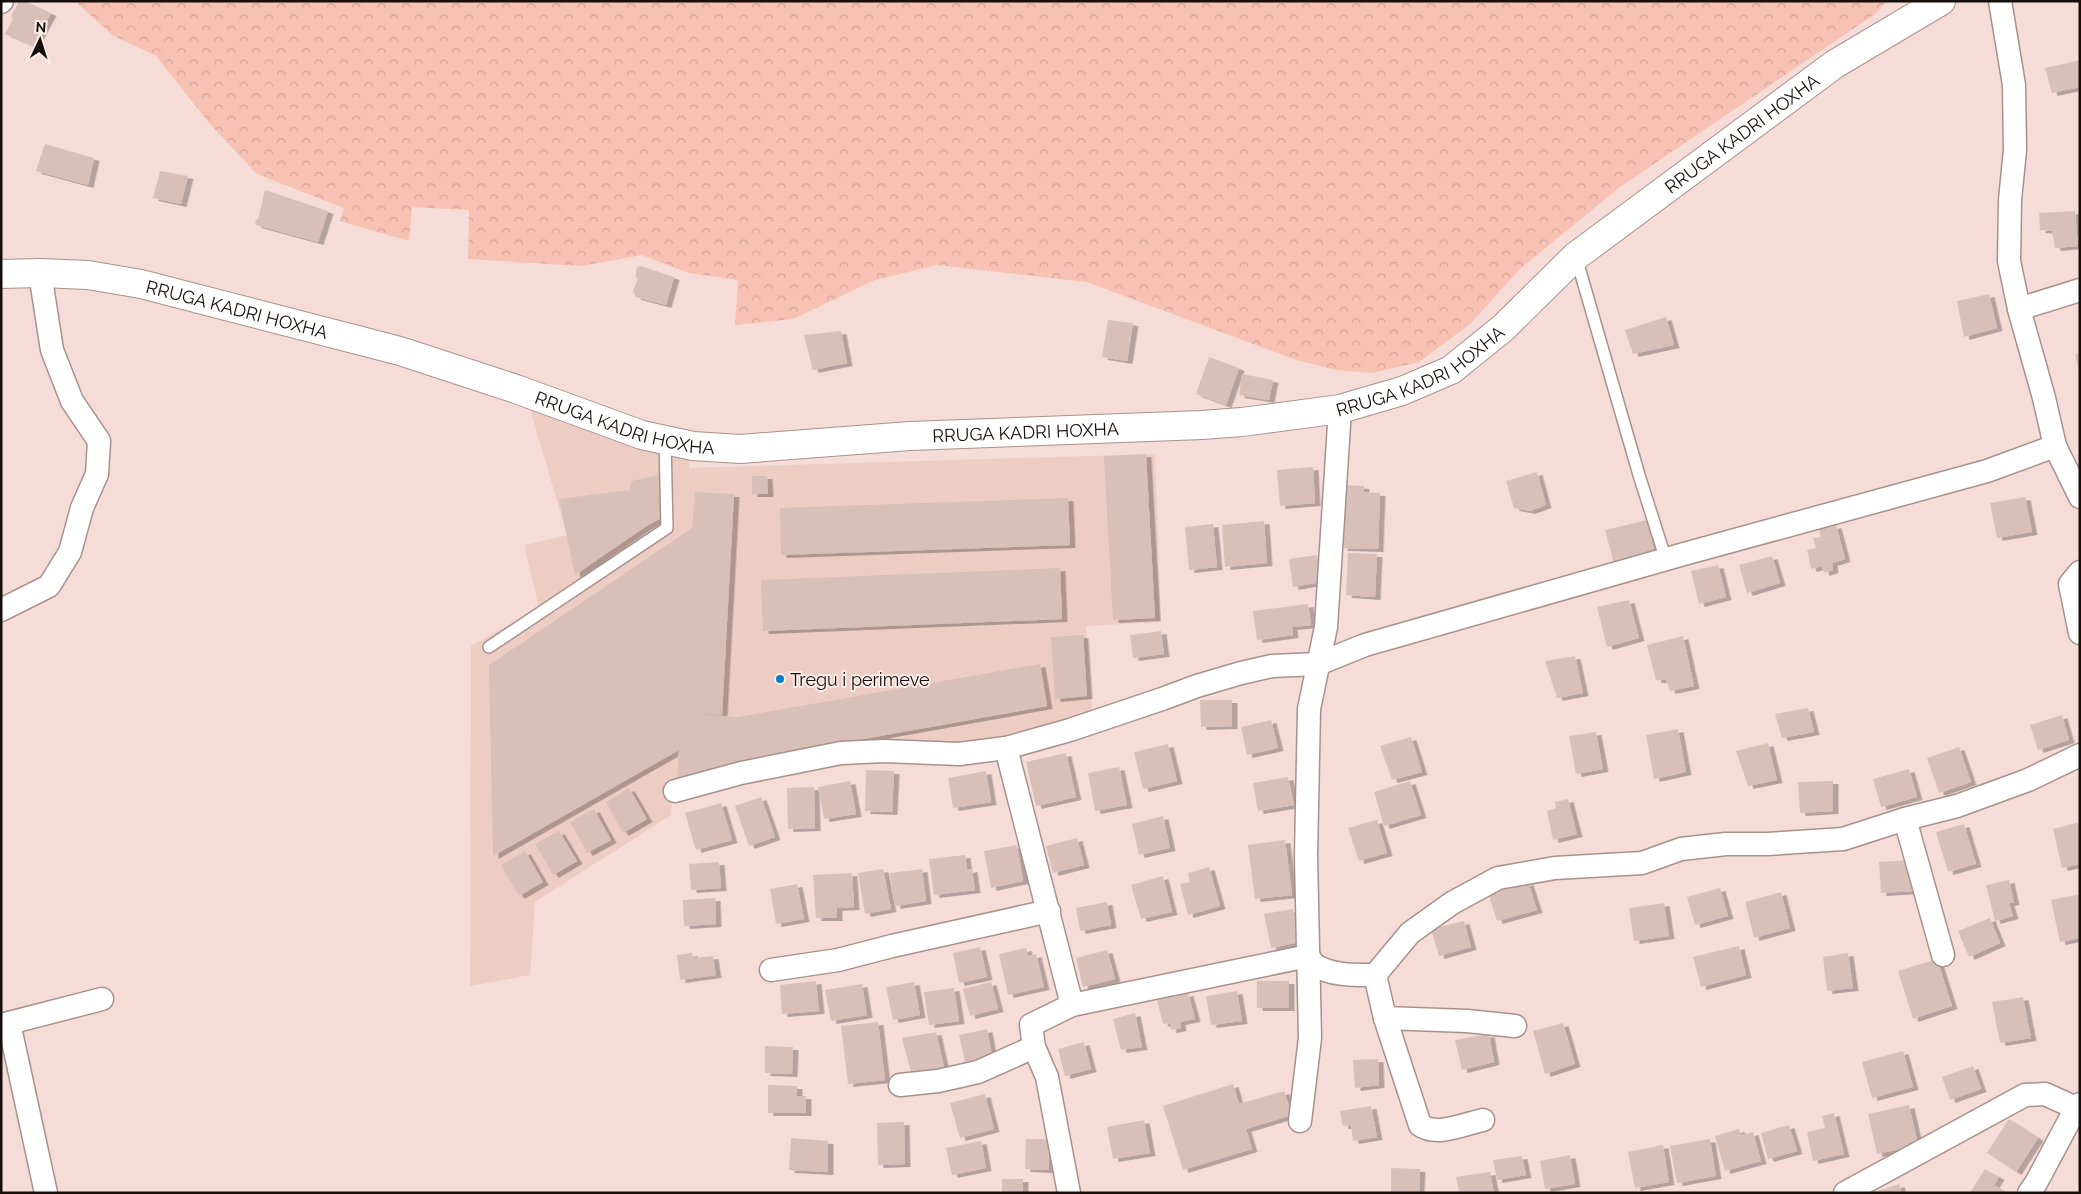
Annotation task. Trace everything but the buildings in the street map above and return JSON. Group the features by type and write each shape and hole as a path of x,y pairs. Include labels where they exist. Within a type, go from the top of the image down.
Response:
{"main road":[{"name":"RRUGA KADRI HOXHA","path":"1,274 40,272 88,275 142,284 400,351 516,389 642,436 693,446 740,448 910,436 1210,424 1242,422 1340,409 1402,391 1451,370 1503,328 1576,256 1835,64 1941,1"}],"street":[{"path":"2000,1 2014,85 2015,150 2010,200 2010,261 2019,309 2044,398 2055,446 2080,498"},
{"path":"1,610 48,586 70,552 82,508 97,474 99,441 72,402 52,350 40,272"},
{"path":"2019,309 2080,290"},
{"path":"1300,1121 1310,1038 1306,856 1309,709 1326,627 1340,409"},
{"path":"674,791 740,773 841,753 884,751 959,754 1006,748 1070,730 1197,686 1241,673 1272,666 1318,664 1365,645 1987,471 2055,446"},
{"path":"2080,572 2070,584 2080,633"},
{"path":"1006,748 1072,1005"},
{"path":"1375,975 1410,933 1452,903 1498,878 1554,868 1642,863 1681,849 1726,844 1768,844 1843,839 1905,819 1956,806 2019,783 2080,755"},
{"path":"1905,819 1944,955"},
{"path":"770,970 838,960 1049,911"},
{"path":"1308,956 1315,965 1331,971 1353,975 1375,975"},
{"path":"1068,1193 1047,1077 1034,1047 1031,1025 1072,1005 1308,956"},
{"path":"1375,975 1385,1018 1420,1125 1428,1130 1439,1130 1482,1120"},
{"path":"46,1193 5,1024 102,999"},
{"path":"1385,1018 1467,1021 1515,1026"},
{"path":"900,1085 938,1081 978,1072 1034,1047"},
{"path":"1845,1193 2025,1095 2045,1094 2078,1106 2029,1193"}],"lane":[{"path":"1576,256 1639,475 1666,560"},
{"path":"489,647 667,528 665,441"}],"shaded area":[{"name":"Tregu i perimeve","path":"528,402 689,459 689,468 1155,454 1161,622 1086,626 1092,712 989,740 964,743 904,745 672,799 671,815 535,902 530,975 470,986 471,646 539,608 524,545 567,535"}],"green space":[{"path":"75,1 1887,1 1875,14 1620,187 1520,269 1470,324 1419,362 1372,373 1336,370 1296,360 1087,282 937,265 875,280 793,319 735,325 738,280 688,273 642,255 581,266 468,259 469,210 412,207 409,241 340,221 344,208 257,174 210,124 156,56 112,35"}],"place":[{"name":"Tregu i perimeve","path":"780,679"}]}
